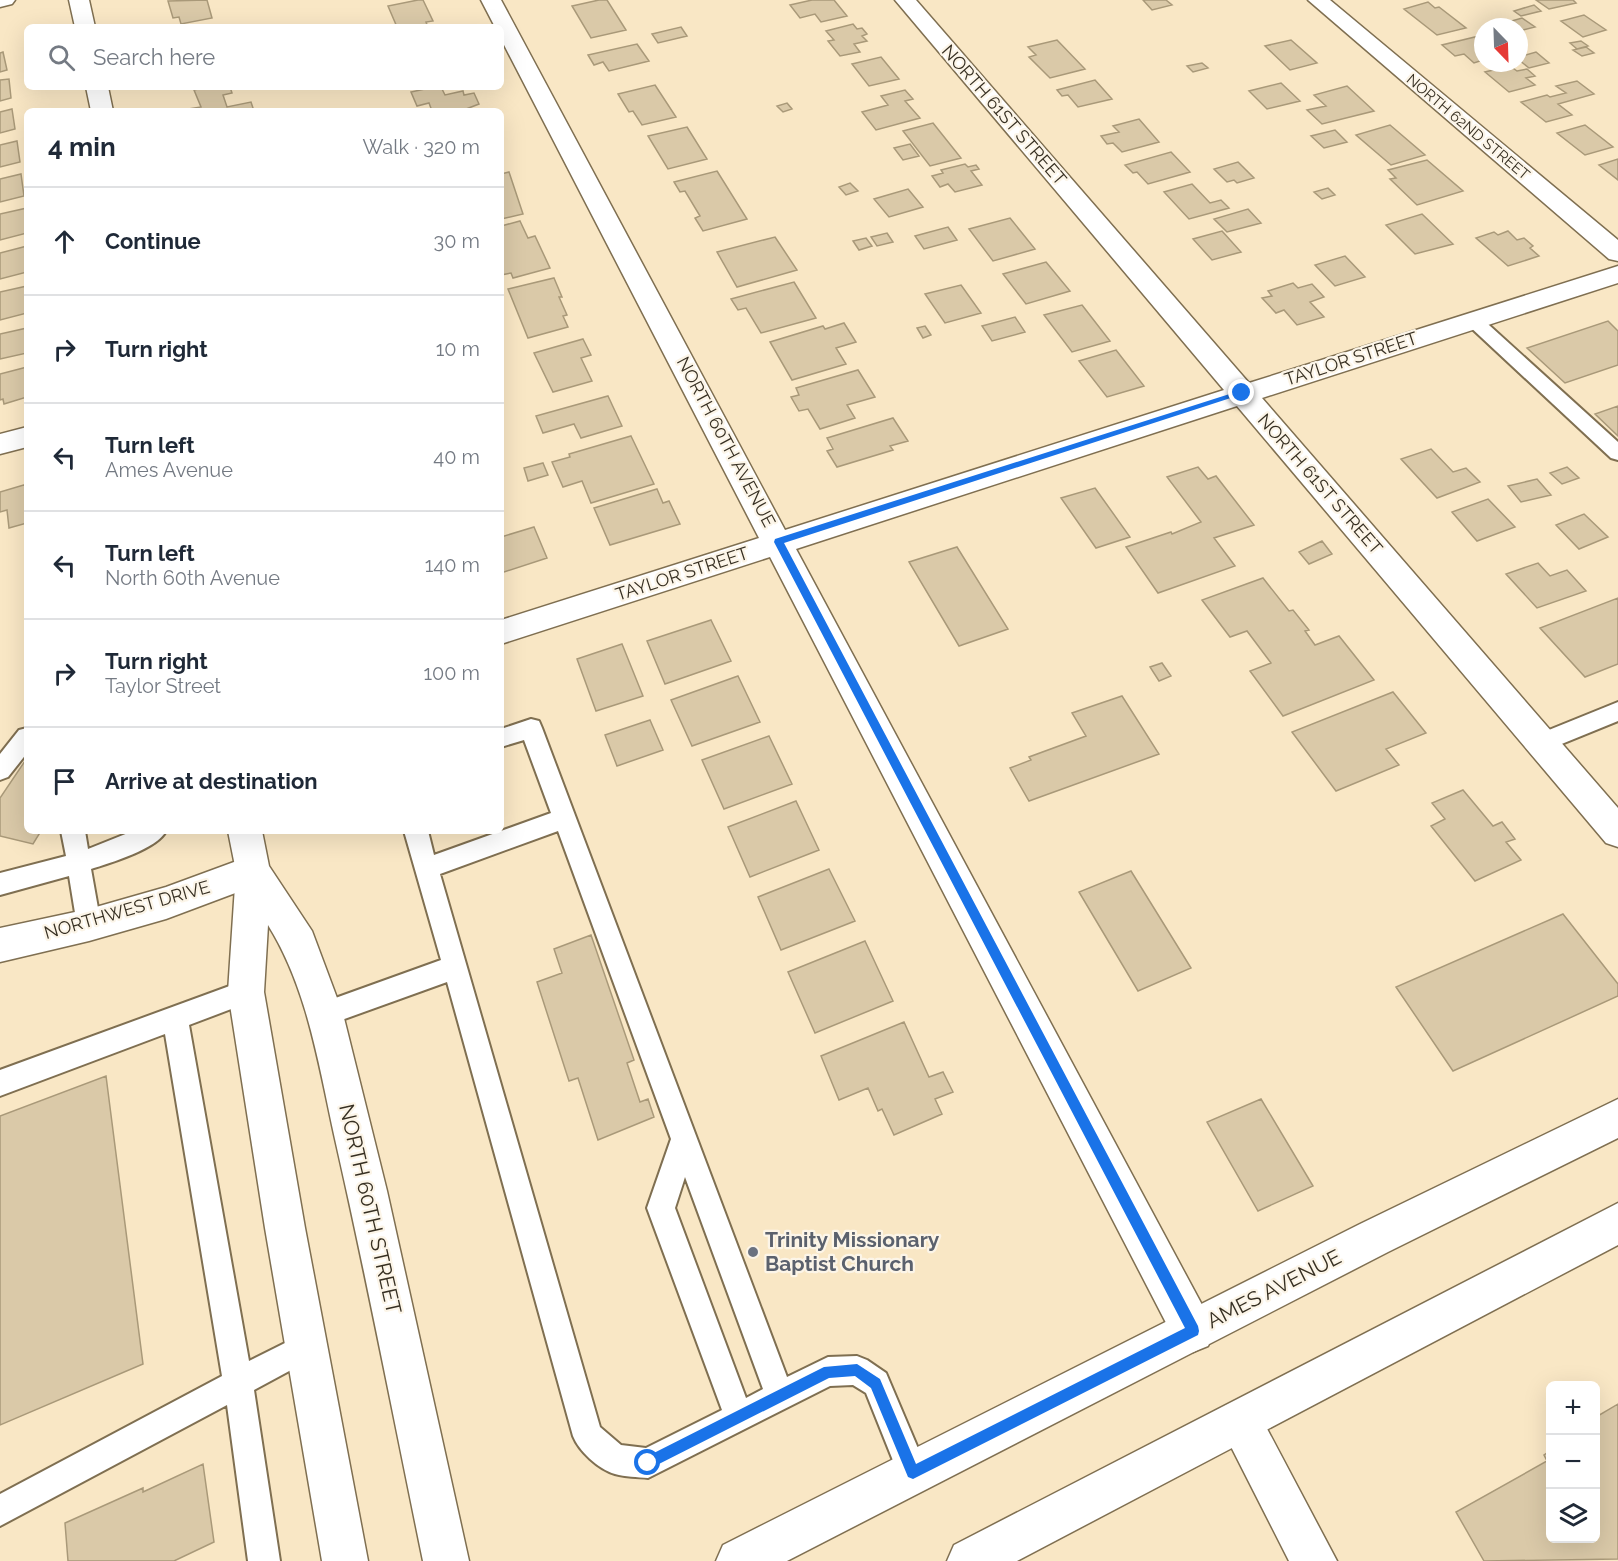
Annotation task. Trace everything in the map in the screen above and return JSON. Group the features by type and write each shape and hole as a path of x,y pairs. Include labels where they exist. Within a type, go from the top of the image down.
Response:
{"street":[{"path":"0,1 4,0"},
{"path":"80,0 84,24"},
{"name":"NORTH 60TH AVENUE","path":"491,0 504,24"},
{"name":"NORTH 61ST STREET","path":"905,0 1618,832"},
{"name":"NORTH 62ND STREET","path":"1318,0 1618,253"},
{"name":"NORTH 60TH AVENUE","path":"504,25 1193,1331"},
{"path":"98,90 101,108"},
{"name":"TAYLOR STREET","path":"504,631 1618,274"},
{"path":"0,444 24,438"},
{"name":"NORTH 60TH STREET","path":"246,834 253,871 246,992 285,1228 345,1561"},
{"name":"NORTH 60TH STREET","path":"253,871 299,943 325,1014 368,1191 446,1561"},
{"name":"NORTHWEST DRIVE","path":"0,945 89,925 166,903 253,871"},
{"name":"AMES AVENUE","path":"738,1561 1374,1238 1618,1118"},
{"path":"970,1561 1618,1223"},
{"path":"1240,1421 1314,1561"}],"lane":[{"path":"1473,320 1618,453"},
{"path":"1542,743 1618,711"},
{"path":"504,737 531,728 780,1397"},
{"path":"0,770 24,741"},
{"path":"427,867 565,818"},
{"path":"73,834 89,925"},
{"path":"0,884 77,863 139,840 149,834"},
{"path":"417,834 588,1436 615,1459 648,1463 828,1372 857,1370 876,1383 913,1472"},
{"path":"325,1014 455,967"},
{"path":"0,1083 246,992"},
{"path":"176,1019 238,1382 264,1561"},
{"path":"684,1139 661,1208 740,1417"},
{"path":"0,1511 307,1346"}],"building":[{"path":"207,0 212,18 181,24 179,17 173,18 168,1"},
{"path":"423,0 433,21 426,22 427,24 396,24 388,6"},
{"path":"607,0 626,30 591,38 572,6"},
{"path":"812,0 834,0 847,16 821,22 815,14 800,18 790,5"},
{"path":"1143,0 1166,0 1172,5 1152,10"},
{"path":"1536,0 1573,0 1576,3 1549,9"},
{"path":"1428,2 1435,8 1439,7 1466,28 1437,35 1404,9"},
{"path":"1534,5 1541,11 1521,16 1514,11"},
{"path":"1584,15 1606,30 1583,37 1561,21"},
{"path":"1528,22 1535,27 1528,29"},
{"path":"853,24 857,29 862,28 867,34 862,36 867,41 854,44 860,52 840,56 828,41 834,40 826,31"},
{"path":"681,27 687,36 658,43 652,34"},
{"path":"1474,37 1474,63 1464,54 1455,56 1442,45"},
{"path":"1057,40 1085,69 1050,78 1029,57 1036,55 1028,47"},
{"path":"1291,40 1317,63 1290,70 1265,46"},
{"path":"1581,41 1588,46 1577,49 1570,43"},
{"path":"637,44 649,61 609,71 603,62 594,65 588,55"},
{"path":"1586,47 1594,53 1582,56 1573,50"},
{"path":"3,52 7,70 0,72 0,53"},
{"path":"1536,52 1549,63 1529,68 1528,54"},
{"path":"881,57 899,79 869,86 852,64"},
{"path":"1202,63 1208,68 1193,72 1187,66"},
{"path":"1528,70 1535,76 1526,78 1535,85 1509,92 1485,72 1528,72"},
{"path":"9,79 11,98 0,101 0,80"},
{"path":"1095,80 1112,99 1078,107 1068,95 1062,96 1057,90"},
{"path":"1577,81 1594,94 1558,104 1572,115 1546,122 1521,102 1566,93 1556,86"},
{"path":"1281,83 1300,101 1267,109 1249,91"},
{"path":"655,85 676,117 642,125 633,111 629,112 618,94"},
{"path":"1347,86 1374,111 1322,124 1307,110 1326,106 1314,95"},
{"path":"194,90 231,90 232,93 223,95 227,107 251,102 253,108 195,108 201,107"},
{"path":"442,90 445,95 463,91 464,95 474,93 479,104 469,108 431,108 429,103 417,106 411,92"},
{"path":"905,90 913,99 905,101 920,118 876,130 862,112 888,105 881,96"},
{"path":"787,103 792,109 783,112 777,106"},
{"path":"12,109 15,129 0,133 0,112"},
{"path":"1139,119 1159,142 1122,152 1113,143 1107,144 1101,136 1119,132 1113,126"},
{"path":"933,123 961,158 930,166 903,131"},
{"path":"1390,125 1425,155 1391,165 1356,135"},
{"path":"1585,125 1613,147 1585,155 1557,133"},
{"path":"687,127 707,159 668,169 648,136"},
{"path":"1335,130 1347,142 1324,148 1311,136"},
{"path":"17,141 20,162 0,167 0,145"},
{"path":"910,144 919,156 903,160 894,148"},
{"path":"1171,152 1190,172 1148,184 1137,172 1133,173 1125,165"},
{"path":"1618,159 1618,180 1599,165"},
{"path":"1427,160 1463,191 1417,205 1390,179 1396,178 1388,170"},
{"path":"1238,162 1254,178 1237,183 1234,180 1227,182 1214,169"},
{"path":"965,164 968,167 976,165 979,169 971,171 982,185 955,192 948,184 940,187 932,176 943,173 941,170"},
{"path":"717,171 747,219 703,231 695,218 700,216 685,191 680,192 674,182"},
{"path":"509,172 523,214 504,218 504,173"},
{"path":"21,174 24,196 0,202 0,179"},
{"path":"850,183 858,191 846,195 839,187"},
{"path":"1192,184 1210,203 1221,200 1229,208 1189,219 1164,192"},
{"path":"1328,188 1335,195 1322,199 1314,192"},
{"path":"908,189 923,207 889,217 874,199"},
{"path":"24,209 24,234 0,240 0,214"},
{"path":"1248,209 1261,223 1227,232 1214,219"},
{"path":"1422,214 1453,244 1415,254 1386,225"},
{"path":"1010,218 1035,249 993,261 969,229"},
{"path":"520,221 528,238 535,236 550,268 513,278 511,273 504,274 504,225"},
{"path":"948,227 957,240 924,249 915,236"},
{"path":"1222,231 1241,252 1212,260 1193,239"},
{"path":"1508,231 1517,240 1524,238 1539,256 1508,266 1476,238 1494,232 1498,235"},
{"path":"887,233 893,242 877,246 871,237"},
{"path":"775,237 797,270 737,287 717,252"},
{"path":"866,238 872,246 859,250 853,241"},
{"path":"24,247 24,273 0,279 0,253"},
{"path":"1345,256 1365,277 1335,286 1315,265"},
{"path":"1046,262 1070,291 1026,304 1003,274"},
{"path":"554,278 562,297 559,297 567,315 563,316 568,327 528,338 508,289"},
{"path":"794,282 816,318 761,333 746,308 738,310 731,299"},
{"path":"1293,283 1298,288 1312,284 1324,297 1310,302 1324,317 1297,325 1284,310 1276,313 1262,298 1272,296 1268,291"},
{"path":"961,285 981,313 945,323 925,294"},
{"path":"24,287 24,314 0,320 0,292"},
{"path":"1082,305 1110,341 1072,352 1044,315"},
{"path":"1015,317 1025,332 992,341 982,326"},
{"path":"1608,321 1618,331 1618,365 1565,383 1527,348"},
{"path":"844,323 856,342 836,348 846,364 792,380 770,342 823,326 825,329"},
{"path":"925,326 931,335 923,338 917,328"},
{"path":"24,329 24,354 0,359 0,334"},
{"path":"583,339 591,355 581,358 592,381 553,392 534,353"},
{"path":"1116,350 1144,386 1107,397 1079,361"},
{"path":"24,368 24,398 4,404 3,399 0,400 0,374"},
{"path":"858,370 875,397 847,405 855,418 820,429 808,409 799,411 791,397 799,395 796,388"},
{"path":"608,396 622,426 581,438 574,424 543,433 536,416"},
{"path":"1618,406 1618,436 1595,414"},
{"path":"893,418 908,441 890,446 893,450 837,467 827,451 833,449 827,438"},
{"path":"631,436 654,484 591,503 582,481 563,487 552,462 570,457 569,454"},
{"path":"1431,449 1453,472 1466,468 1480,482 1437,498 1401,459"},
{"path":"543,463 548,475 528,481 524,468"},
{"path":"1198,467 1208,479 1216,476 1254,525 1214,538 1235,566 1158,593 1126,547 1171,532 1172,534 1201,522 1167,477"},
{"path":"1567,467 1579,478 1562,484 1550,473"},
{"path":"1537,479 1551,495 1521,502 1508,486"},
{"path":"24,485 24,524 9,528 7,510 0,512 0,492"},
{"path":"1095,488 1130,537 1096,548 1061,498"},
{"path":"657,489 663,503 669,501 680,524 610,545 594,508"},
{"path":"1488,499 1515,527 1477,541 1452,512"},
{"path":"1584,514 1608,537 1579,549 1556,525"},
{"path":"534,527 547,558 504,572 504,536"},
{"path":"1322,541 1332,554 1309,564 1299,552"},
{"path":"957,547 1008,629 959,646 909,562"},
{"path":"1538,563 1550,576 1567,570 1586,591 1537,608 1506,574"},
{"path":"1263,578 1289,611 1293,610 1309,630 1305,631 1315,645 1339,636 1374,680 1283,716 1250,671 1271,663 1247,631 1230,637 1202,600"},
{"path":"1618,598 1618,664 1585,677 1540,628"},
{"path":"711,620 731,661 665,684 647,641"},
{"path":"622,644 643,696 596,711 577,659"},
{"path":"1162,663 1171,676 1159,681 1150,667"},
{"path":"738,676 760,722 692,746 671,700"},
{"path":"1393,692 1426,733 1386,749 1399,765 1336,791 1292,732"},
{"path":"1122,696 1159,754 1029,801 1010,768 1031,760 1029,757 1086,736 1072,713"},
{"path":"650,720 663,750 617,766 605,735"},
{"path":"769,736 792,784 724,809 702,760"},
{"path":"24,762 24,834 39,834 33,844 0,836 0,798"},
{"path":"1463,790 1493,826 1502,822 1515,839 1506,842 1521,860 1475,881 1431,826 1445,819 1432,803"},
{"path":"796,801 819,850 750,877 728,827"},
{"path":"829,869 855,921 781,950 758,897"},
{"path":"1131,871 1191,968 1138,991 1079,892"},
{"path":"1563,914 1618,984 1618,996 1453,1071 1396,987"},
{"path":"591,935 634,1060 627,1063 640,1102 648,1099 654,1117 598,1140 578,1078 569,1081 537,982 562,973 554,949"},
{"path":"865,941 893,1001 815,1033 788,972"},
{"path":"904,1022 929,1077 943,1072 953,1092 935,1099 942,1114 894,1135 882,1109 878,1111 868,1088 839,1100 821,1056"},
{"path":"106,1076 143,1364 0,1425 0,1116"},
{"path":"1261,1099 1313,1186 1258,1211 1207,1122"},
{"path":"1618,1404 1618,1559 1484,1561 1456,1512 1546,1462 1546,1543 1600,1543 1600,1415"},
{"path":"203,1464 214,1542 174,1561 68,1561 65,1523 143,1488 143,1492"}],"place":[{"name":"Trinity Missionary Baptist Church","path":"753,1252"}],"route":[{"path":"648,1463 828,1372 857,1370 876,1383 913,1472 1193,1331 778,542 1242,393"}]}
